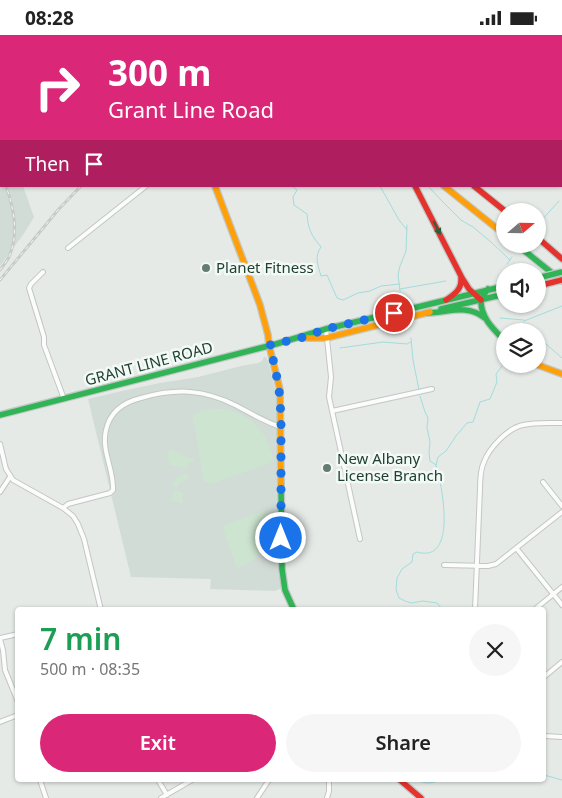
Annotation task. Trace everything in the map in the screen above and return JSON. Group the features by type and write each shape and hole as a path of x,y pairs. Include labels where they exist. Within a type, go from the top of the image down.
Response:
{"main road":[{"path":"215,187 260,305 280,390 282,569 285,590 293,607"},
{"path":"416,187 469,289 480,300 485,318"},
{"path":"445,187 496,228"},
{"path":"475,187 496,204"},
{"path":"546,246 562,259"},
{"path":"528,253 562,280"},
{"path":"446,300 460,289 462,282 459,271"},
{"path":"546,276 562,271"},
{"path":"546,284 562,280"},
{"name":"GRANT LINE ROAD","path":"0,415 304,337 326,329 496,287"},
{"path":"480,300 488,289"},
{"name":"GRANT LINE ROAD","path":"304,337 326,338 496,296"},
{"path":"427,313 469,309 480,313 496,332"},
{"path":"546,368 562,373"},
{"path":"402,782 421,798"}],"street":[{"path":"68,248 145,187"},
{"path":"43,273 29,288 44,337 44,345 64,399"},
{"path":"326,329 331,377 329,397 360,539"},
{"path":"332,411 432,389"},
{"path":"63,508 68,504 110,493 113,490 105,446 106,432 108,423 113,415 128,402 158,393 195,392 225,401 281,427"},
{"path":"475,607 481,471 484,461 490,451 513,429 528,424 562,423"},
{"path":"0,444 6,469 10,477 24,487 63,508 78,524 84,539 100,607"},
{"path":"0,492 10,477"},
{"path":"543,482 562,506"},
{"path":"444,565 488,566 496,564 562,512"},
{"path":"517,549 562,605"},
{"path":"537,607 562,587"},
{"path":"15,635 0,638 5,670 15,695"},
{"path":"546,675 562,662"},
{"path":"0,722 15,716"},
{"path":"546,736 562,737"},
{"path":"41,782 46,798"},
{"path":"159,782 167,795"},
{"path":"162,798 189,782"},
{"path":"257,798 269,782"},
{"path":"327,798 329,782"}],"shaded area":[{"path":"0,187 23,187 34,217 0,266"},
{"path":"264,357 268,361 275,389 278,414 279,562 282,588 275,591 210,589 211,579 131,577 88,399 258,363"}],"green space":[{"path":"214,409 226,409 236,412 254,423 267,441 273,462 210,484 204,481 192,415"},
{"path":"171,449 193,459 193,462 189,461 187,469 170,465 167,453"},
{"path":"183,474 189,475 188,479 179,484 177,488 172,486 177,477"},
{"path":"175,490 183,493 182,503 171,500"},
{"path":"263,511 267,529 264,546 254,559 237,568 223,529 224,525"}],"waterway":[{"path":"293,187 297,190 293,197 294,205 307,214 311,232 321,247 317,258 321,276 327,275 337,298 343,300 381,286 400,284"},
{"path":"381,187 399,220 407,230"},
{"path":"429,187 461,220 473,227 510,260"},
{"path":"546,215 559,201"},
{"path":"400,291 398,275 406,251 407,225"},
{"path":"508,263 512,257"},
{"path":"400,289 446,281"},
{"path":"524,321 562,306"},
{"path":"500,318 524,320"},
{"path":"411,338 419,390"},
{"path":"340,348 383,342 407,344 411,342"},
{"path":"546,344 562,358"},
{"path":"436,465 438,457 446,451 467,423 473,422 480,402 490,399 497,382 497,373"},
{"path":"420,396 428,418 430,461 436,465 441,489 444,521 443,535 438,546 430,553 417,552 413,554 412,562 402,569 397,578 396,590 399,598 405,601 411,603 423,601 437,603 440,607"},
{"path":"546,776 562,780"},
{"path":"423,782 434,782"}],"railway":[{"path":"0,270 9,257 15,230 13,212 6,187"},
{"path":"0,280 58,210 80,187"}],"traffic: fast":[{"path":"527,253 562,281"},
{"path":"546,276 562,272"},
{"path":"0,415 276,344 326,329 496,288"},
{"path":"488,289 481,299 481,305 485,317 496,332"},
{"path":"441,309 496,296"},
{"path":"427,313 464,310 478,313 485,318"},
{"path":"281,485 282,569 285,590 293,607"}],"traffic: slow":[{"path":"215,187 260,305 268,335 280,390 281,485"},
{"path":"445,187 496,228"},
{"path":"307,338 326,338 430,312"},
{"path":"546,368 562,374"}],"traffic: jam":[{"path":"416,187 462,278 469,289 481,300"},
{"path":"475,187 496,204"},
{"path":"546,245 562,259"},
{"path":"446,300 459,288 461,278"},
{"path":"546,284 562,280"},
{"path":"402,782 421,798"}],"place":[{"name":"Planet Fitness","path":"206,268"},
{"name":"New Albany License Branch","path":"327,468"}],"route":[{"path":"281,538 280,390 270,345 394,313"}]}
